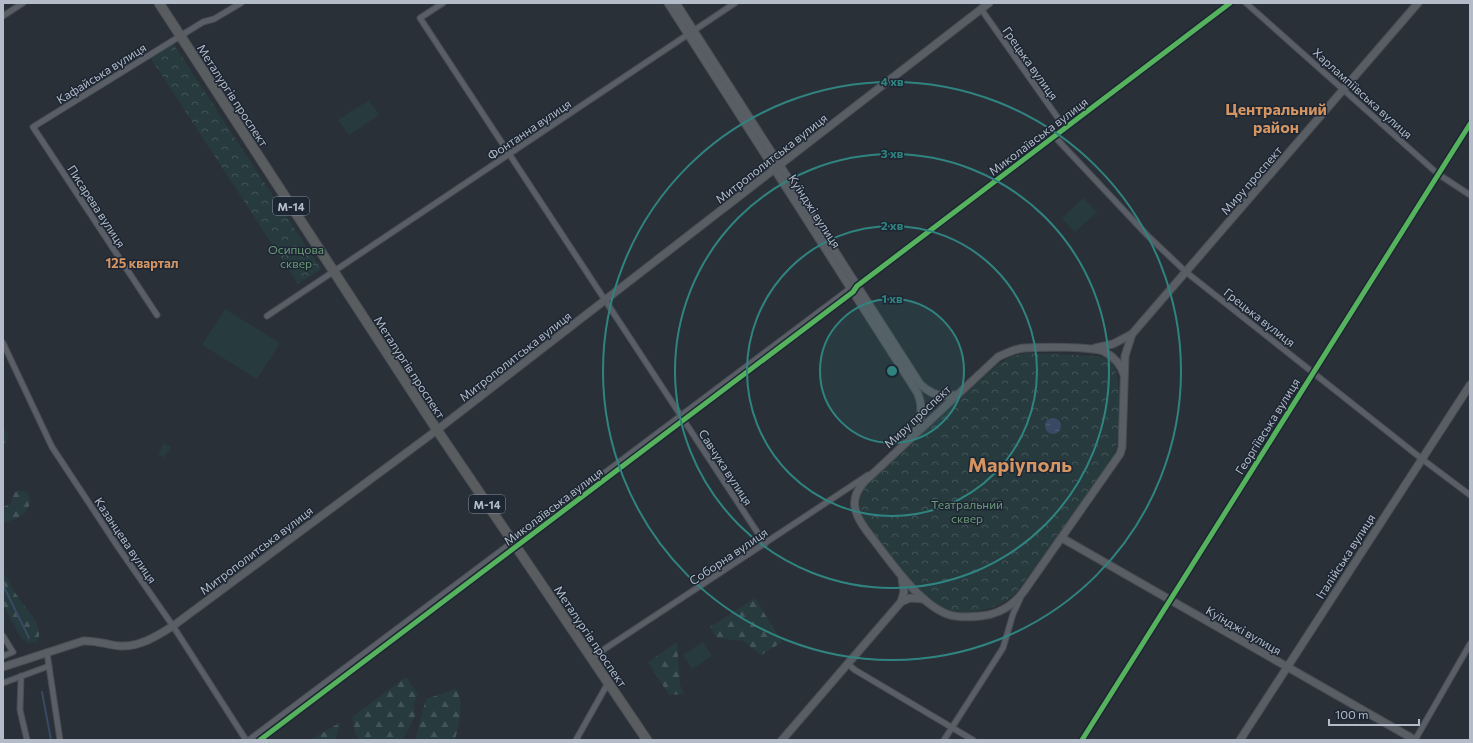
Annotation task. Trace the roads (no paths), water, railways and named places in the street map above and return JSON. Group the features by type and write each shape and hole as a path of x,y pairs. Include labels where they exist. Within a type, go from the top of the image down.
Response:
{"highway":[{"name":"Металургів проспект","path":"159,3 437,430 647,740"}],"main road":[{"name":"Куїнджі вулиця","path":"668,3 692,34 777,167 854,288 919,396 921,415 918,426 912,436"},
{"name":"Куїнджі вулиця","path":"676,3 692,34"},
{"name":"Миру проспект","path":"1124,375 1120,364 1113,357 1105,352 1093,349 1024,348 1006,353 990,362 875,470 856,493 855,508 866,528 901,576 927,600 949,615 977,616 992,614 1006,608 1024,591 1120,454 1122,447 1126,350 1132,334 1418,3"},
{"name":"Митрополитська вулиця","path":"3,668 88,641 120,646 131,645 150,639 172,626 437,430 986,5"},
{"name":"Куїнджі вулиця","path":"854,288 920,384 935,395 955,395"},
{"name":"Миру проспект","path":"1093,349 1113,344 1132,334"},
{"name":"Італійська вулиця","path":"1240,740 1470,385"},
{"name":"Куїнджі вулиця","path":"1062,538 1415,740"},
{"path":"782,740 901,602 904,587 901,576"},
{"path":"901,602 916,598 927,600"}],"street":[{"path":"3,16 23,3"},
{"name":"Кафайська вулиця","path":"33,127 203,22 214,19 241,3"},
{"name":"Савчука вулиця","path":"444,3 420,18 764,544"},
{"name":"Фонтанна вулиця","path":"266,316 692,34 735,3"},
{"name":"Миколаївська вулиця","path":"249,740 445,596 682,418 1230,3"},
{"name":"Харлампіївська вулиця","path":"1246,3 1438,174 1470,195"},
{"name":"Грецька вулиця","path":"986,5 1065,128"},
{"name":"Георгіївська вулиця","path":"1082,740 1470,124"},
{"name":"Писарева вулиця","path":"33,127 157,315"},
{"name":"Грецька вулиця","path":"1054,136 1147,235 1186,272 1422,459 1470,495"},
{"name":"Казанцева вулиця","path":"3,343 52,447 172,626 246,740"},
{"name":"Соборна вулиця","path":"591,658 875,470"},
{"path":"944,740 1005,646 1013,614 1024,591"},
{"name":"Миколаївська вулиця","path":"260,740 445,596"},
{"path":"3,636 13,652 3,656"},
{"path":"1415,740 1470,644"},
{"path":"47,653 60,740"},
{"path":"848,664 973,740"},
{"path":"3,683 49,666"},
{"path":"21,676 20,710 27,740"},
{"path":"576,740 608,683"}],"water":[{"path":"1053,418 1059,420 1061,426 1059,432 1053,434 1047,432 1045,426 1047,420"}],"waterway":[{"path":"3,585 29,638"},
{"path":"42,692 51,740"}],"tram line":[{"path":"268,733 279,720 843,294 846,288 844,273 671,3"}],"district":[{"name":"Центральний район","path":"1276,117"},
{"name":"125 квартал","path":"142,263"},
{"name":"Маріуполь","path":"1020,464"}],"park label":[{"name":"Осипцова сквер","path":"296,256"},
{"name":"Театральний сквер","path":"967,511"}]}
